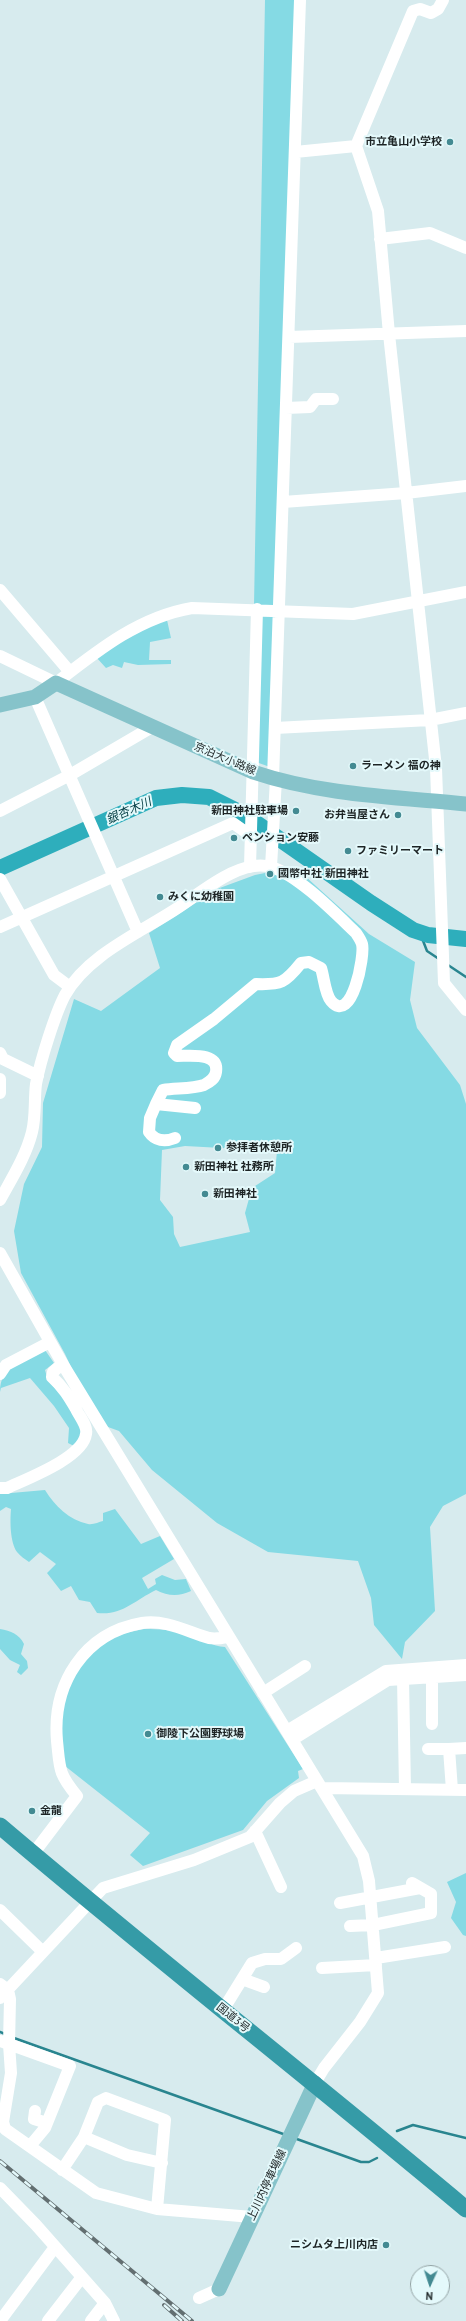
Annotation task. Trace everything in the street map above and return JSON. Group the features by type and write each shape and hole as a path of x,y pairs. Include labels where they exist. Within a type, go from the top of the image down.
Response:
{"highway":[{"name":"国道3号","path":"0,1826 223,2010 315,2083 465,2208"}],"main road":[{"name":"京泊大小路線","path":"56,683 254,772 274,779 313,788 466,804"},
{"path":"0,705 35,697 56,683"},
{"name":"上川内停車場線","path":"219,2289 315,2083"}],"street":[{"path":"271,867 300,0"},
{"path":"443,0 438,9 431,13 420,9 413,11 356,146 378,211 389,334 438,801 444,983 466,1010"},
{"path":"295,152 356,146"},
{"path":"380,239 430,233 466,248"},
{"path":"289,337 466,331"},
{"path":"286,408 310,407 316,399 333,398"},
{"path":"283,502 406,493 466,486"},
{"path":"0,590 70,672"},
{"path":"0,656 56,683 127,631 172,611 192,608 257,609 353,614 418,600 466,592"},
{"path":"250,867 254,772 257,609"},
{"path":"35,697 93,826 138,932"},
{"path":"275,728 430,720 466,713"},
{"path":"0,811 70,774 152,727"},
{"path":"0,927 21,919 233,823 251,835"},
{"path":"0,1200 3,1186 23,1158 33,1131 38,1076 58,1012 70,987 91,964 138,932 179,908 212,884 250,867 271,867 292,878 356,933 362,945 362,955 350,1000 340,1006 331,1001 321,968 309,962 301,963 286,981 274,985 256,984 214,1019 177,1045 174,1049 174,1053 177,1056 208,1057 214,1060 217,1066 216,1075 212,1081 202,1085 163,1090 150,1118 149,1132 153,1138 163,1140 175,1138"},
{"path":"0,879 21,919 54,975 70,987"},
{"path":"1,1059 38,1076"},
{"path":"0,1079 0,1093"},
{"path":"156,1104 195,1108"},
{"path":"0,1253 62,1364 363,1856 369,1881 378,1993 360,2022 324,2068 315,2083"},
{"path":"0,1374 6,1365 50,1342"},
{"path":"0,1488 7,1488 55,1467 84,1440 87,1433 84,1425 63,1387 52,1377 53,1372 62,1364"},
{"path":"33,1854 77,1796 62,1778 56,1729 59,1700 64,1684 71,1669 85,1651 102,1639 122,1628 143,1623 163,1624 211,1638 228,1637"},
{"path":"290,1736 386,1671 466,1665"},
{"path":"263,1693 305,1666"},
{"path":"290,1736 388,1680 466,1675"},
{"path":"432,1676 432,1724"},
{"path":"403,1678 405,1789"},
{"path":"428,1749 466,1748"},
{"path":"449,1749 452,1790"},
{"path":"252,2218 157,2209 96,2193 5,2129 3,2122 11,2073 7,2039 10,1999 3,1991 43,1952 103,1888 194,1860 250,1836 280,1803 294,1791 320,1784 405,1789 466,1790"},
{"path":"255,1831 281,1887"},
{"path":"340,1903 416,1885 431,1894 431,1913 373,1925 350,1926"},
{"path":"0,1910 43,1952"},
{"path":"322,1968 376,1961 445,1947"},
{"path":"223,2010 252,1963 265,1959 281,1959 296,1948"},
{"path":"242,1979 264,1987"},
{"path":"7,2039 70,2066 47,2123 30,2146"},
{"path":"62,2170 84,2137 98,2102 106,2098 165,2120 157,2209"},
{"path":"35,2111 34,2119 47,2123"},
{"path":"84,2137 127,2155 162,2163"},
{"path":"0,2188 56,2247 105,2303 114,2321"},
{"path":"0,2321 56,2247"},
{"path":"48,2321 82,2277"},
{"path":"199,2298 219,2289"},
{"path":"91,2321 105,2303"}],"shaded area":[{"path":"265,0 298,0 276,605 254,605"},
{"path":"260,616 275,617 270,767 256,762"},
{"path":"167,620 171,638 150,642 149,660 171,660 171,664 138,665 124,662 122,668 113,665 106,668 96,657 145,627"},
{"path":"295,867 369,934 415,962 410,1000 417,1028 460,1085 466,1104 466,1494 443,1506 430,1527 435,1611 405,1642 402,1659 374,1625 371,1598 358,1561 268,1552 217,1523 152,1470 119,1431 97,1423 65,1354 21,1273 14,1231 24,1184 42,1147 43,1103 74,999 101,1011 160,968 149,933 217,889 255,875","holes":["185,1146 277,1151 275,1173 252,1188 245,1213 250,1232 180,1247 174,1234 173,1217 160,1200 162,1150"]},
{"path":"45,1350 54,1363 45,1370 46,1375 73,1411 82,1429 80,1438 74,1446 68,1443 69,1428 54,1406 30,1378 1,1388 0,1392 1,1383 8,1369"},
{"path":"45,1490 53,1502 63,1512 81,1522 94,1524 103,1521 103,1513 115,1509 141,1544 160,1536 174,1559 142,1578 148,1589 156,1584 155,1579 162,1575 175,1580 186,1579 191,1591 173,1595 165,1594 156,1590 121,1610 97,1613 90,1602 79,1600 71,1586 61,1591 47,1573 56,1564 40,1552 29,1562 20,1555 13,1543 11,1509 6,1507 0,1511 0,1494"},
{"path":"0,1629 14,1634 20,1638 24,1644 21,1654 27,1661 28,1668 21,1675 17,1672 20,1665 10,1660 0,1649"},
{"path":"144,1629 179,1632 225,1647 303,1769 298,1771 299,1778 267,1801 243,1830 143,1866 130,1855 150,1833 65,1766 62,1742 62,1710 65,1694 73,1677 84,1661 97,1647 113,1637"},
{"path":"466,1873 466,1936 463,1935 451,1918 456,1902 447,1882"}],"waterway":[{"name":"銀杏木川","path":"0,868 156,798 182,795 209,797 245,815 371,903 413,930 428,935 466,939"},
{"path":"413,930 420,933 427,951 439,959"},
{"path":"448,965 466,977"},
{"path":"0,2032 5,2034"},
{"path":"14,2038 286,2135"},
{"path":"397,2131 413,2125 466,2138"},
{"path":"294,2138 361,2162 369,2162 377,2158"}],"railway":[{"path":"0,2161 192,2321"},
{"path":"164,2305 182,2321"}],"place":[{"name":"市立亀山小学校","path":"450,142"},
{"name":"ラーメン 福の神","path":"353,766"},
{"name":"新田神社駐車場","path":"296,811"},
{"name":"お弁当屋さん","path":"398,815"},
{"name":"ペンション安藤","path":"234,838"},
{"name":"ファミリーマート","path":"348,851"},
{"name":"國幣中社 新田神社","path":"270,874"},
{"name":"みくに幼稚園","path":"160,897"},
{"name":"参拝者休憩所","path":"218,1148"},
{"name":"新田神社 社務所","path":"186,1167"},
{"name":"新田神社","path":"205,1194"},
{"name":"御陵下公園野球場","path":"148,1734"},
{"name":"金龍","path":"32,1811"},
{"name":"ニシムタ上川内店","path":"386,2245"}]}
